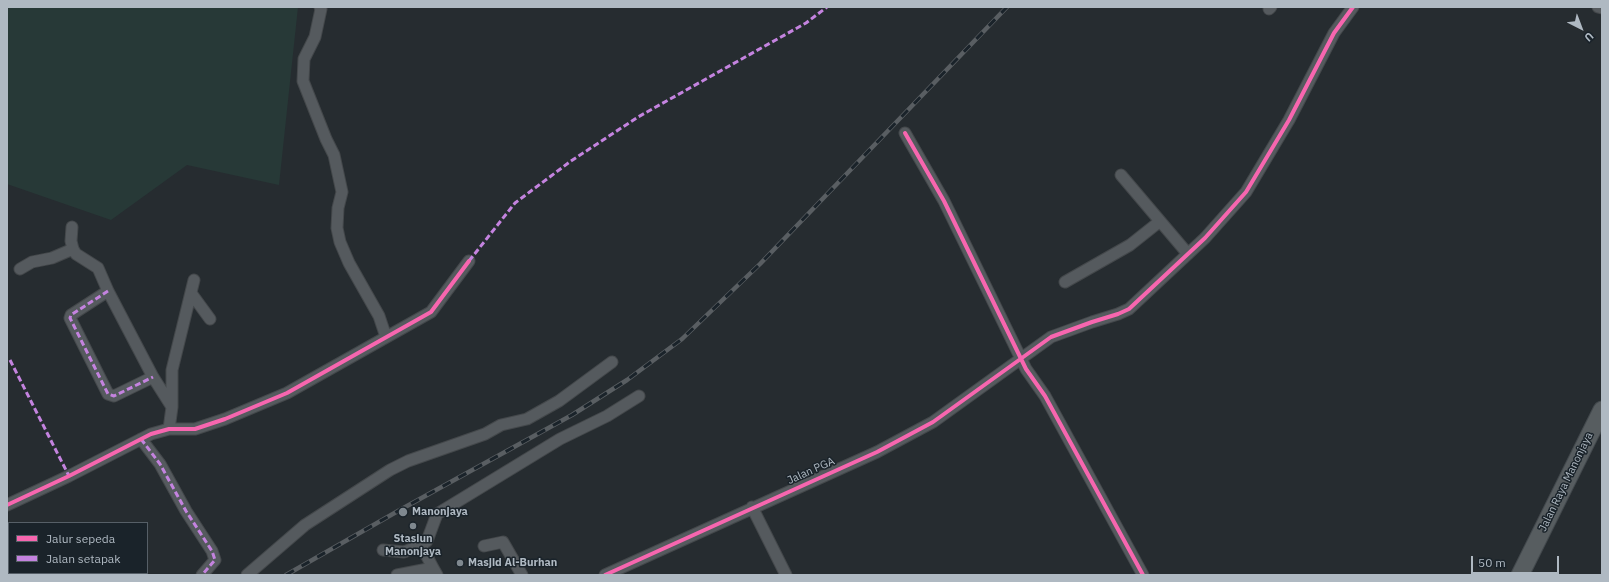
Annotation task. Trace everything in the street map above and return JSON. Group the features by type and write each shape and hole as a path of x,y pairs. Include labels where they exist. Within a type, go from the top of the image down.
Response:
{"main road":[{"name":"Jalan Raya Manonjaya","path":"1520,575 1602,410"}],"street":[{"path":"320,7 321,9 315,37 304,59 303,81 334,155 342,192 338,208 337,221 340,242 349,263 379,316 386,337"},
{"name":"Jalan PGA","path":"605,575 752,507 877,452 926,425 1051,337 1129,309 1188,254 1246,192 1289,120 1334,32 1353,7"},
{"path":"1598,7 1602,8"},
{"path":"905,133 944,201 1017,361 1052,409 1143,575"},
{"path":"1121,175 1159,222 1188,254"},
{"path":"1065,282 1130,245 1159,222"},
{"path":"72,227 71,241 73,249 80,256 98,268 108,291 153,377 172,407"},
{"path":"20,269 32,262 52,258 73,249"},
{"path":"7,505 69,476 141,439 169,428 195,429 256,407 287,393 435,308 469,261"},
{"path":"169,428 172,407 172,370 194,280"},
{"path":"108,291 71,315 70,318 108,394 114,396 153,377"},
{"path":"191,293 210,319"},
{"path":"247,575 305,526 390,470 408,461 485,434 501,425 527,419 558,400 612,362"},
{"path":"383,550 404,552 421,545 427,541 437,514 441,511 560,439 607,416 639,396"},
{"path":"141,439 160,464 186,511 212,552 215,560 202,575"},
{"path":"752,507 786,575"},
{"path":"484,546 499,541 503,542 522,575"},
{"path":"397,575 435,571 421,545"}],"shaded area":[{"path":"7,7 298,7 279,185 187,165 111,220 7,184"}],"railway":[{"path":"286,575 572,415 627,380 682,339 760,264 1007,7"}],"marked path":[{"path":"469,261 515,203 571,161 638,117 806,23 827,7"},
{"path":"108,291 71,315 70,318 108,394 114,396 153,377"},
{"path":"10,360 69,476"},
{"path":"141,439 160,464 186,511 212,551 215,560 202,575"}],"cycle path":[{"path":"605,575 877,452 933,422 1051,337 1129,309 1205,238 1246,192 1289,120 1334,33 1353,7"},
{"path":"905,133 944,201 1026,369 1045,396 1143,575"},
{"path":"7,505 69,476 151,434 169,429 195,429 225,419 287,393 431,312 469,261"}],"place":[{"name":"Manonjaya","path":"403,512"},
{"name":"Stasiun Manonjaya","path":"413,526"},
{"name":"Masjid Al-Burhan","path":"460,563"}]}
